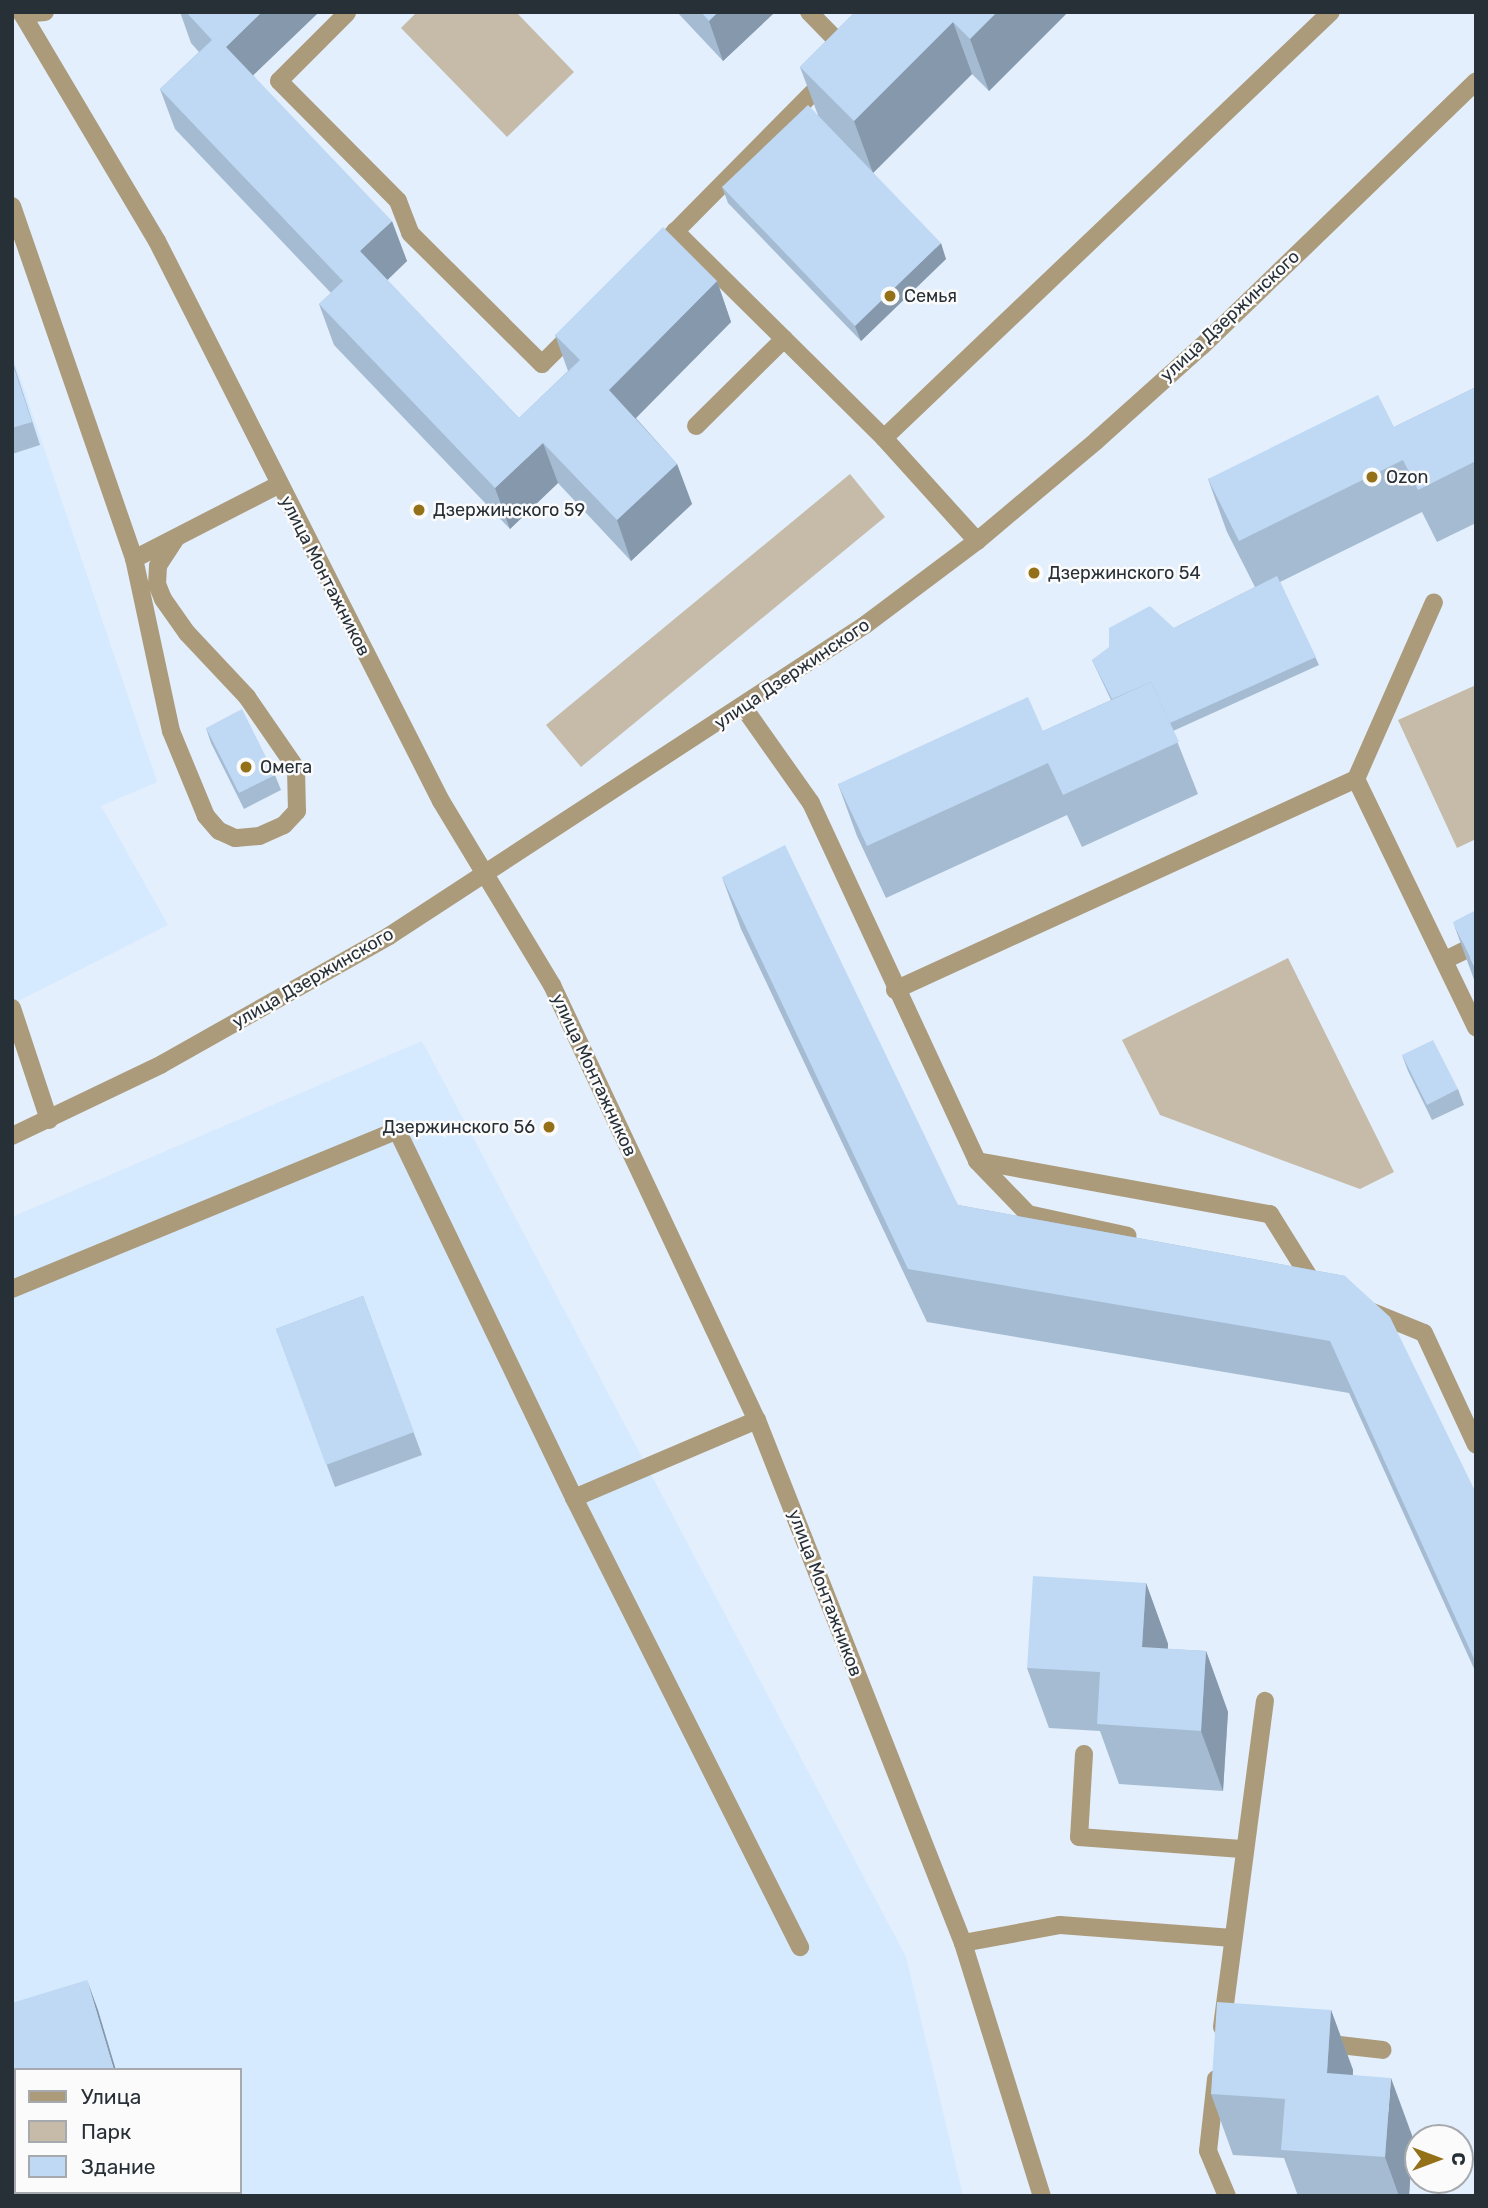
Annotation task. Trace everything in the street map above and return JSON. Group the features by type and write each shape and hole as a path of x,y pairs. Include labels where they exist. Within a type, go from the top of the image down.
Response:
{"street":[{"path":"22,13 45,12"},
{"path":"809,12 850,55"},
{"path":"884,438 1331,12"},
{"name":"улица Монтажников","path":"22,13 157,241 278,485 441,801 552,985 757,1420 963,1943 1042,2196"},
{"path":"347,13 279,81 398,201 410,233 542,364 590,317"},
{"path":"637,269 868,38"},
{"name":"улица Дзержинского","path":"12,1136 49,1121 274,1001 485,876 744,708 977,541 1202,346 1476,81"},
{"path":"12,206 134,559 171,731 206,816 219,831 235,838 259,836 284,825 297,811 296,768 247,697 187,633 157,584 158,566 176,538"},
{"path":"675,231 884,438 977,541"},
{"path":"696,426 784,339"},
{"path":"134,559 278,485"},
{"path":"895,989 1356,779 1434,601"},
{"path":"744,708 811,803 977,1161 1028,1214 1128,1236"},
{"path":"1356,779 1476,1027"},
{"path":"1445,960 1476,945"},
{"path":"12,1008 49,1121"},
{"path":"12,1289 397,1130 574,1498 800,1947"},
{"path":"977,1161 1270,1214 1323,1292 1291,1283"},
{"path":"1352,1304 1424,1334 1476,1445"},
{"path":"574,1498 757,1420"},
{"path":"1227,2196 1208,2151 1223,2042 1242,1849 1265,1701"},
{"path":"1084,1754 1079,1838 1242,1849"},
{"path":"963,1943 1060,1925 1233,1938"},
{"path":"1302,2041 1383,2050"}],"shaded area":[{"path":"12,354 157,782 101,806 168,925 12,1004"},
{"path":"422,1041 906,1957 963,2196 12,2196 12,1217"}],"green space":[{"path":"417,12 516,12 574,72 507,137 401,28"},
{"path":"850,474 885,517 581,767 546,725"},
{"path":"1476,685 1476,839 1457,848 1398,720"},
{"path":"1288,958 1394,1172 1360,1189 1160,1115 1122,1040"}],"building":[{"path":"186,12 262,12 226,47 392,221 360,251 519,418 580,360 555,335 663,227 717,281 609,390 677,464 617,520 543,443 495,488 319,304 343,281 160,89 212,40"},
{"path":"701,12 718,12 709,21"},
{"path":"855,12 997,12 970,39 953,22 854,121 800,67"},
{"path":"808,105 941,243 855,326 722,187"},
{"path":"12,362 32,422 12,428"},
{"path":"1476,387 1476,461 1418,490 1403,460 1239,541 1208,479 1378,395 1394,427"},
{"path":"1277,576 1316,657 1170,723 1151,682 1112,699 1092,660 1109,647 1109,628 1150,606 1174,628"},
{"path":"1151,682 1179,742 1063,795 1048,763 867,846 838,784 1028,697 1043,731"},
{"name":"Омега","path":"242,709 275,775 239,793 206,728"},
{"path":"785,845 958,1205 1345,1276 1390,1317 1476,1493 1476,1663 1330,1341 908,1269 722,877"},
{"path":"1476,910 1476,970 1453,922"},
{"path":"1433,1040 1458,1089 1427,1105 1402,1055"},
{"path":"363,1296 414,1432 326,1465 276,1329"},
{"path":"1033,1576 1146,1583 1142,1647 1206,1651 1201,1731 1097,1724 1100,1672 1027,1668"},
{"path":"87,1980 113,2068 14,2068 14,2194 152,2196 12,2196 12,2003"},
{"path":"1217,2002 1331,2010 1327,2073 1391,2078 1385,2157 1281,2150 1285,2099 1211,2094"}],"place":[{"name":"Семья","path":"890,296"},
{"name":"Ozon","path":"1372,477"},
{"name":"Дзержинского 59","path":"419,510"},
{"name":"Дзержинского 54","path":"1034,573"},
{"name":"Омега","path":"246,767"},
{"name":"Дзержинского 56","path":"549,1127"}]}
